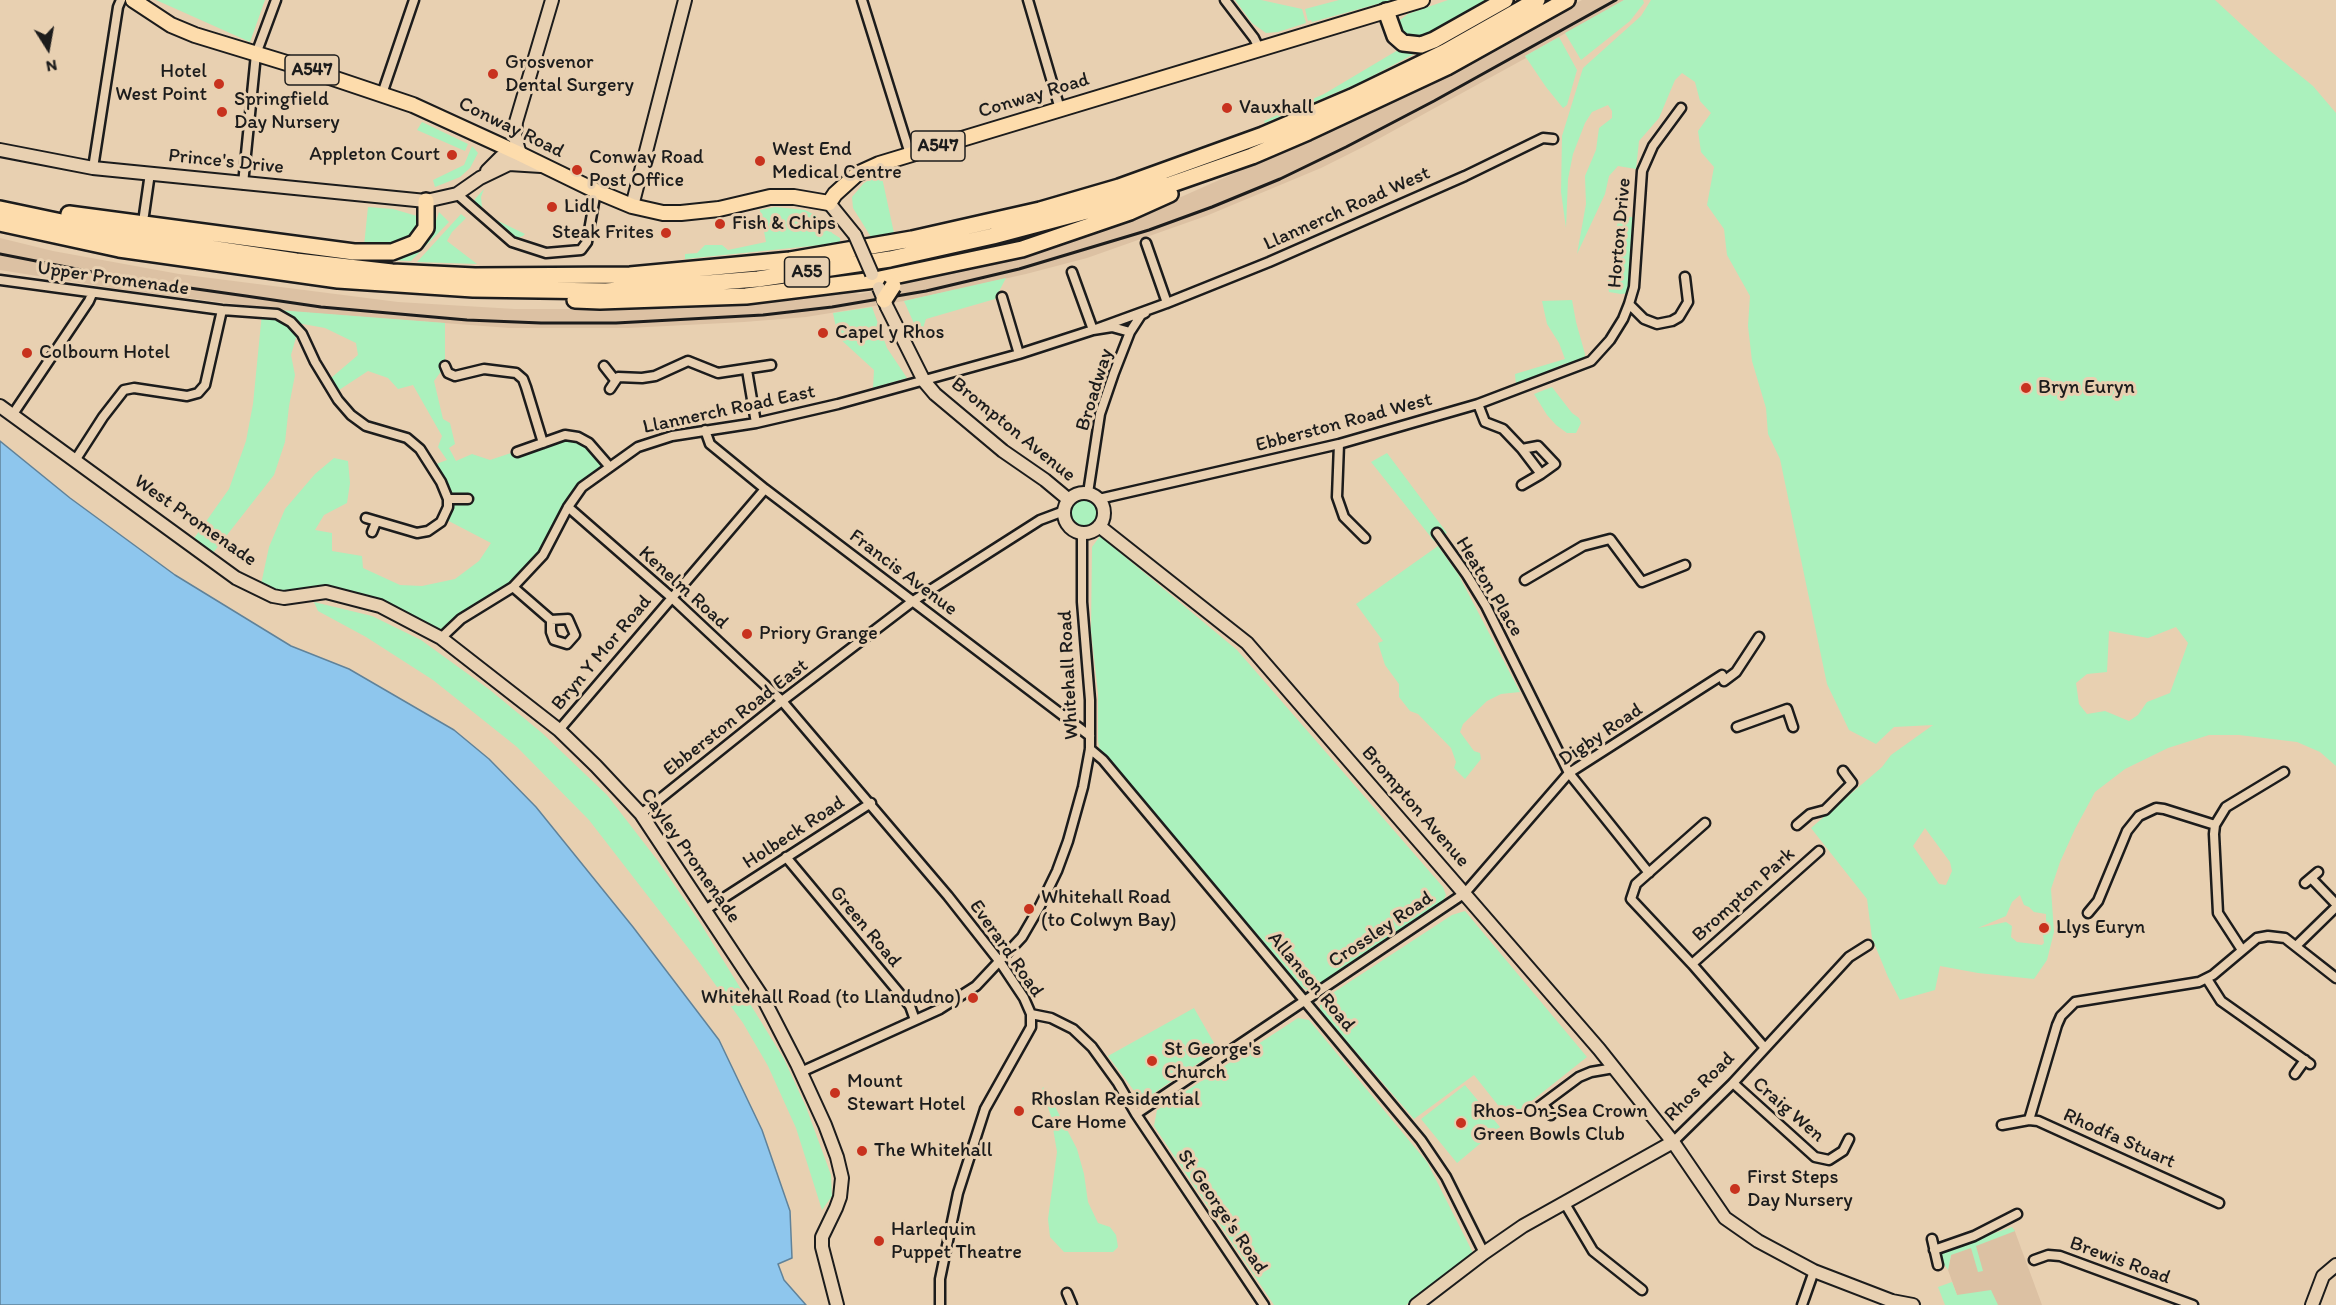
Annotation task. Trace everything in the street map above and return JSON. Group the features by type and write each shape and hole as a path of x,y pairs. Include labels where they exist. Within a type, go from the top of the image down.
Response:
{"highway":[{"path":"1386,11 1395,36 1403,43 1421,45 1505,0"},
{"name":"A55","path":"0,209 123,235 296,261 392,272 475,276 630,275 790,261 912,239 1040,210 1141,180 1263,135 1352,97 1444,52 1537,0"},
{"name":"A55","path":"0,222 119,249 338,280 473,289 606,291 758,279 890,259 993,236 1108,205 1252,156 1447,67 1567,0"},
{"path":"338,280 476,296 600,301 882,289 917,272 1022,249 1130,212 1252,156"},
{"path":"0,209 44,211 354,252 392,252 415,243 426,228 426,201"}],"main road":[{"name":"Conway Road","path":"133,0 171,25 195,35 382,94 442,117 596,192 632,206 663,213 720,209 770,197 794,197 829,203 835,194 857,174 910,154 1422,0"},
{"path":"520,154 515,137 516,122 552,0"},
{"path":"632,206 685,0"},
{"path":"492,140 510,132 516,122"},
{"name":"Prince's Drive","path":"0,150 93,168 426,201 457,194 480,178 509,164 545,166"},
{"name":"Prince's Drive","path":"480,178 501,157 509,153 520,154"},
{"name":"Brompton Avenue","path":"829,203 855,235 924,381 935,394 975,429 1045,480 1067,506"},
{"name":"West Promenade","path":"0,406 76,459 236,578 273,596 299,597"},
{"path":"1079,494 1094,496 1103,506 1104,514 1099,526 1091,531 1082,532 1069,525 1067,506 1079,494"},
{"name":"Brompton Avenue","path":"1099,526 1247,643 1614,1068 1673,1142 1725,1218 1758,1241 1814,1270 1891,1303 1913,1305"},
{"name":"Cayley Promenade","path":"299,597 326,592 380,606 441,638 559,730 641,814 763,998 825,1125 842,1178 836,1209 822,1238 837,1305"},
{"name":"Rhos Road","path":"1416,1305 1484,1253 1564,1202 1673,1142"},
{"path":"2312,1305 2323,1276 2336,1265"}],"street":[{"path":"93,168 118,7 121,0"},
{"path":"243,184 256,54 276,0"},
{"path":"382,94 414,0"},
{"path":"862,0 910,154"},
{"path":"1028,0 1060,109"},
{"path":"1226,0 1259,48"},
{"name":"Horton Drive","path":"1592,361 1619,326 1629,304 1634,287 1642,171 1653,146 1681,108"},
{"name":"Llannerch Road West","path":"1093,330 1112,327 1131,332 1141,315 1153,309 1424,194 1543,138 1553,139"},
{"path":"144,215 150,173"},
{"path":"457,194 512,242 546,253 581,250 587,242 596,192"},
{"path":"1146,243 1167,303"},
{"path":"1072,272 1093,330"},
{"path":"1629,304 1644,319 1657,324 1672,321 1679,317 1688,302 1685,277"},
{"name":"Upper Promenade","path":"0,280 222,310 277,314 291,322 302,334 315,362 338,400 351,415 366,426 407,438 420,449 441,482 448,499"},
{"path":"13,414 92,294"},
{"path":"1002,297 1019,354"},
{"name":"Llannerch Road West","path":"924,381 1019,354 1153,309"},
{"path":"76,459 103,417 124,390 134,388 187,396 198,393 205,385 222,310"},
{"name":"Broadway","path":"1094,496 1100,414 1131,332"},
{"path":"610,389 615,380 625,376 642,378 655,376 688,361 718,373 771,365"},
{"name":"Ebberston Road West","path":"1094,496 1340,444 1478,404 1592,361"},
{"path":"445,366 448,373 455,376 484,369 516,373 523,380 543,444"},
{"path":"604,366 615,380"},
{"path":"747,370 756,423"},
{"name":"Llannerch Road East","path":"441,638 461,619 513,587 543,555 568,507 582,487 609,465 638,447 672,436 756,423 924,381"},
{"path":"1478,404 1485,422 1503,429 1541,474"},
{"name":"Francis Avenue","path":"705,430 710,444 765,489 1090,736"},
{"path":"517,452 565,435 578,437 590,443 609,465"},
{"path":"1340,444 1337,497 1344,517 1365,538"},
{"path":"1522,449 1538,446 1555,464 1522,485"},
{"name":"Bryn Y Mor Road","path":"559,730 670,597 765,489"},
{"path":"366,518 411,532 428,531 441,522 448,507 448,499 468,499"},
{"name":"Ebberston Road East","path":"641,814 782,701 913,601 1040,520 1067,506"},
{"name":"Kenelm Road","path":"568,507 670,597 782,701 871,803"},
{"path":"372,532 376,522"},
{"name":"Whitehall Road","path":"801,1072 940,1009 976,986 1022,937 1057,870 1068,841 1083,787 1090,749 1090,700 1082,602 1082,532"},
{"name":"Heaton Place","path":"1437,533 1467,575 1512,658 1569,773 1649,873"},
{"path":"1524,580 1583,546 1610,539 1642,582 1685,565"},
{"path":"513,587 551,620"},
{"name":"Digby Road","path":"1465,893 1569,773 1736,672 1760,637"},
{"path":"1737,727 1787,709 1793,727"},
{"name":"Allanson Road","path":"1090,749 1103,760 1421,1140 1446,1177 1484,1253"},
{"path":"1797,825 1810,814 1825,810 1852,783 1843,771"},
{"path":"2242,950 2218,913 2215,825 2226,807 2284,772"},
{"name":"Holbeck Road","path":"705,910 871,803"},
{"name":"Everard Road","path":"871,803 1000,962 1024,998 1031,1014 1031,1027 985,1109 958,1193 940,1279 940,1305"},
{"path":"2088,913 2100,903 2127,831 2139,816 2156,808 2215,825"},
{"name":"Brompton Park","path":"1705,823 1636,884 1631,899 1692,964 1765,1048"},
{"name":"Brompton Park","path":"1692,964 1819,851"},
{"name":"Green Road","path":"786,857 910,1006 915,1020"},
{"path":"2296,946 2336,905 2311,877"},
{"name":"Crossley Road","path":"1136,1114 1465,893"},
{"path":"2029,1120 2057,1025 2068,1008 2075,1002 2189,985 2206,979 2258,938 2268,936 2285,938 2336,978"},
{"name":"Rhos Road","path":"1673,1142 1733,1083 1849,957 1868,945"},
{"path":"2206,979 2222,1001 2308,1062 2295,1074"},
{"name":"St George's Road","path":"1031,1014 1051,1018 1073,1029 1092,1047 1264,1305"},
{"path":"1532,1112 1579,1077 1591,1072 1614,1068"},
{"name":"Craig Wen","path":"1733,1083 1815,1157 1829,1160 1843,1151 1849,1139"},
{"path":"1543,1104 1551,1115"},
{"name":"Rhodfa Stuart","path":"2002,1125 2038,1120 2219,1203"},
{"path":"1564,1202 1593,1251 1642,1290"},
{"path":"1934,1250 1974,1236 2017,1214"},
{"path":"1932,1239 1938,1265"},
{"name":"Brewis Road","path":"2034,1260 2048,1255 2060,1256 2193,1305"},
{"path":"1802,1305 1814,1270"},
{"path":"1067,1293 1072,1305"}],"shaded area":[{"path":"1582,0 1624,0 1525,56 1526,58 1321,168 1206,216 1087,258 904,301 806,317 744,322 628,328 510,328 298,312 125,290 0,270 0,238 53,251 179,274 398,302 515,309 679,309 848,292 859,294 898,287 909,281 1032,252 1118,225 1379,109"},
{"path":"2014,1229 2042,1305 1948,1305 1957,1295 1948,1270 1952,1251"}],"green space":[{"path":"156,0 265,0 250,42"},
{"path":"1235,0 1261,0 1302,9 1306,23 1278,32 1266,33 1252,23"},
{"path":"1339,0 1392,0 1312,22 1308,21 1305,9"},
{"path":"1448,0 1494,0 1423,39 1404,37 1396,22 1397,19 1400,20 1408,14"},
{"path":"1624,0 1643,0 1644,3 1630,21 1581,60 1565,33"},
{"path":"1651,0 2215,0 2269,50 2313,86 2336,113 2336,766 2320,752 2297,742 2239,735 2209,735 2168,748 2125,769 2095,792 2060,862 2051,889 2054,932 2047,960 2034,979 1940,966 1935,990 1900,1000 1872,938 1867,899 1811,828 1882,767 1891,755 1933,725 1894,727 1876,744 1849,730 1827,684 1780,459 1768,434 1766,408 1752,361 1748,326 1750,296 1727,255 1724,229 1707,205 1714,167 1701,152 1698,131 1711,113 1700,101 1695,82 1682,73 1675,80 1659,118 1639,141 1636,169 1618,166 1609,176 1605,194 1577,254 1586,204 1585,176 1596,150 1599,128 1612,118 1612,111 1608,105 1592,112 1585,123 1573,154 1568,179 1566,228 1561,192 1562,136 1583,68 1641,16","holes":["2176,627 2188,643 2170,693 2147,702 2138,715 2129,721 2105,711 2087,714 2079,704 2076,683 2087,674 2107,672 2109,631 2148,638","1925,828 1950,862 1952,871 1946,885 1939,884 1913,846","2020,895 2024,905 2034,912 2046,914 2042,945 2017,942 2011,937 2012,926 2006,922 1978,928 2006,916 2012,902"]},
{"path":"1559,37 1577,70 1567,105 1563,108 1525,56"},
{"path":"1398,50 1416,53 1361,82 1265,123 1264,121 1324,94"},
{"path":"422,122 468,144 465,151 417,130"},
{"path":"472,146 478,153 470,168 460,177 435,187 433,180 464,165"},
{"path":"881,173 894,233 871,237 853,208 852,197 864,183"},
{"path":"484,189 481,197 482,207 488,216 525,234 523,236 517,238 511,235 477,209 474,205 475,199"},
{"path":"368,207 393,209 417,216 418,225 407,238 396,244 364,246"},
{"path":"775,207 805,210 817,216 826,221 832,233 840,238 840,243 685,259 685,254 697,253 705,245 722,245 728,250 766,242 760,210"},
{"path":"439,212 449,222 411,261 383,260 409,253 423,244 431,236"},
{"path":"461,214 466,218 452,232 447,241 477,264 417,262"},
{"path":"1618,217 1635,217 1630,293 1621,294 1609,292 1607,281 1616,276 1615,248"},
{"path":"1006,278 995,299 926,319 920,337 904,301"},
{"path":"1572,300 1585,354 1584,360 1564,364 1516,385 1515,374 1565,359 1559,343 1547,324 1542,301"},
{"path":"872,307 887,348 907,378 873,388 874,370 838,337 833,313"},
{"path":"278,310 445,323 445,366 434,381 443,419 450,423 455,444 449,448 456,461 472,454 490,460 565,435 578,437 609,466 582,487 543,555 513,587 441,638 380,606 326,592 299,597 260,589 269,547 285,509 315,474 334,458 348,461 350,483 347,503 324,515 315,530 332,533 332,551 362,556 363,568 400,585 422,586 455,579 479,561 491,543 443,518 448,499 431,466 447,460 438,447 442,436 413,385 398,389 388,378 368,371 339,390 331,378 358,355 356,343 325,328 292,322 297,334 291,355 295,375 285,442 274,475 209,558 190,544 229,489 246,441 253,404 262,313 288,319"},
{"path":"1552,387 1572,413 1579,418 1581,423 1576,433 1567,433 1556,425 1534,394"},
{"path":"1387,453 1447,533 1434,541 1371,462"},
{"path":"1084,498 1094,502 1098,512 1094,522 1084,526 1074,522 1070,512 1074,502"},
{"path":"1100,536 1237,650 1443,887 1446,895 1442,903 1320,987 1307,990 1296,984 1285,967 1100,751 1098,694 1091,631 1092,547"},
{"path":"1438,546 1458,574 1520,692 1501,694 1487,701 1463,724 1460,732 1474,751 1480,753 1481,759 1465,779 1454,768 1456,762 1451,748 1418,714 1410,711 1399,697 1399,684 1385,665 1378,643 1383,641 1356,604"},
{"path":"314,602 372,616 421,640 490,690 542,733 607,795 658,861 699,921 784,1059 806,1107 831,1175 832,1196 822,1210 796,1128 768,1066 743,1023 699,962 589,820 517,747 433,680 366,637 318,611"},
{"path":"1465,911 1587,1057 1509,1119 1474,1075 1414,1119 1320,1010 1320,1003 1452,915"},
{"path":"1194,1008 1218,1050 1148,1097 1138,1096 1108,1056"},
{"path":"1298,1018 1309,1020 1427,1162 1473,1253 1406,1305 1274,1305 1154,1126 1157,1110"},
{"name":"Rhos-On-Sea Crown Green Bowls Club","path":"1465,1085 1500,1127 1457,1163 1421,1119"},
{"path":"1043,1087 1077,1149 1088,1202 1098,1223 1110,1227 1116,1235 1118,1247 1113,1252 1064,1252 1050,1237 1048,1219 1057,1152"},
{"path":"2012,1227 2015,1231 1976,1246 1983,1271 1978,1272 1971,1248 1951,1255 1948,1270 1943,1263 1940,1255 1945,1250"},
{"path":"1952,1282 1957,1295 1991,1290 1998,1305 1945,1305 1938,1287"}],"water":[{"path":"0,441 70,498 175,575 291,646 349,669 454,730 489,759 536,807 633,927 719,1040 762,1130 790,1211 792,1258 778,1264 784,1280 806,1305 0,1305"}],"railway":[{"path":"0,254 133,280 321,307 467,320 616,323 763,315 832,307 926,291 1019,269 1149,230 1212,207 1280,179 1346,147 1616,0"}],"place":[{"name":"Grosvenor Dental Surgery","path":"493,74"},
{"name":"Hotel West Point","path":"219,84"},
{"name":"Vauxhall","path":"1227,108"},
{"name":"Springfield Day Nursery","path":"222,112"},
{"name":"Appleton Court","path":"452,155"},
{"name":"West End Medical Centre","path":"760,161"},
{"name":"Conway Road Post Office","path":"577,170"},
{"name":"Lidl","path":"552,207"},
{"name":"Fish & Chips","path":"720,224"},
{"name":"Steak Frites","path":"666,233"},
{"name":"Capel y Rhos","path":"823,333"},
{"name":"Colbourn Hotel","path":"27,353"},
{"name":"Bryn Euryn","path":"2026,388"},
{"name":"Priory Grange","path":"747,634"},
{"name":"Whitehall Road (to Colwyn Bay)","path":"1029,909"},
{"name":"Llys Euryn","path":"2044,928"},
{"name":"Whitehall Road (to Llandudno)","path":"973,998"},
{"name":"St George's Church","path":"1152,1061"},
{"name":"Mount Stewart Hotel","path":"835,1093"},
{"name":"Rhoslan Residential Care Home","path":"1019,1111"},
{"name":"Rhos-On-Sea Crown Green Bowls Club","path":"1461,1123"},
{"name":"The Whitehall","path":"862,1151"},
{"name":"First Steps Day Nursery","path":"1735,1189"},
{"name":"Harlequin Puppet Theatre","path":"879,1241"}]}
